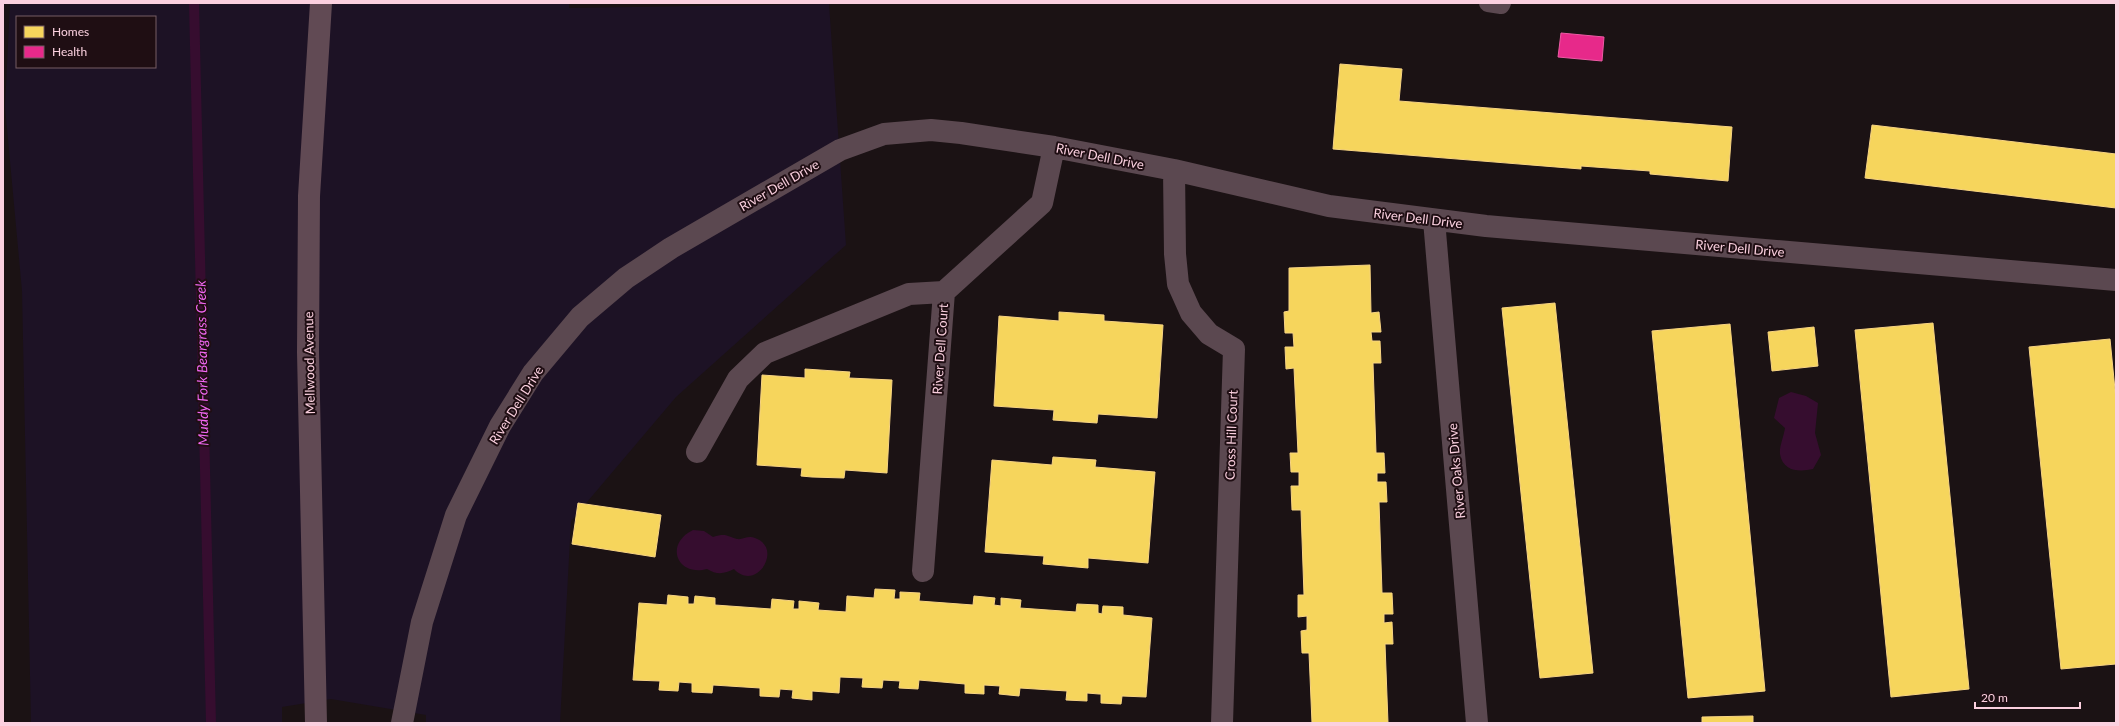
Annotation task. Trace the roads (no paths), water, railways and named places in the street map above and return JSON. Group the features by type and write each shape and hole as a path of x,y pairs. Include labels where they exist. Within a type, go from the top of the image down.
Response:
{"street":[{"name":"Mellwood Avenue","path":"316,723 308,360 309,196 321,3"},
{"name":"River Dell Drive","path":"402,723 422,622 456,516 508,413 533,373 580,317 626,278 671,248 840,150 884,134 930,130 961,133 1174,170 1329,206 1434,220 1486,226 2116,280"},
{"name":"River Dell Court","path":"923,571 944,292 1042,203 1054,148"},
{"name":"Cross Hill Court","path":"1174,170 1175,254 1178,284 1191,312 1209,334 1234,350 1222,723"},
{"name":"River Oaks Drive","path":"1434,220 1477,723"},
{"path":"697,452 738,379 765,353 909,294 944,292"}],"lane":[{"path":"1488,3 1502,3"}],"waterway":[{"name":"Muddy Fork Beargrass Creek","path":"194,3 211,723"}]}
